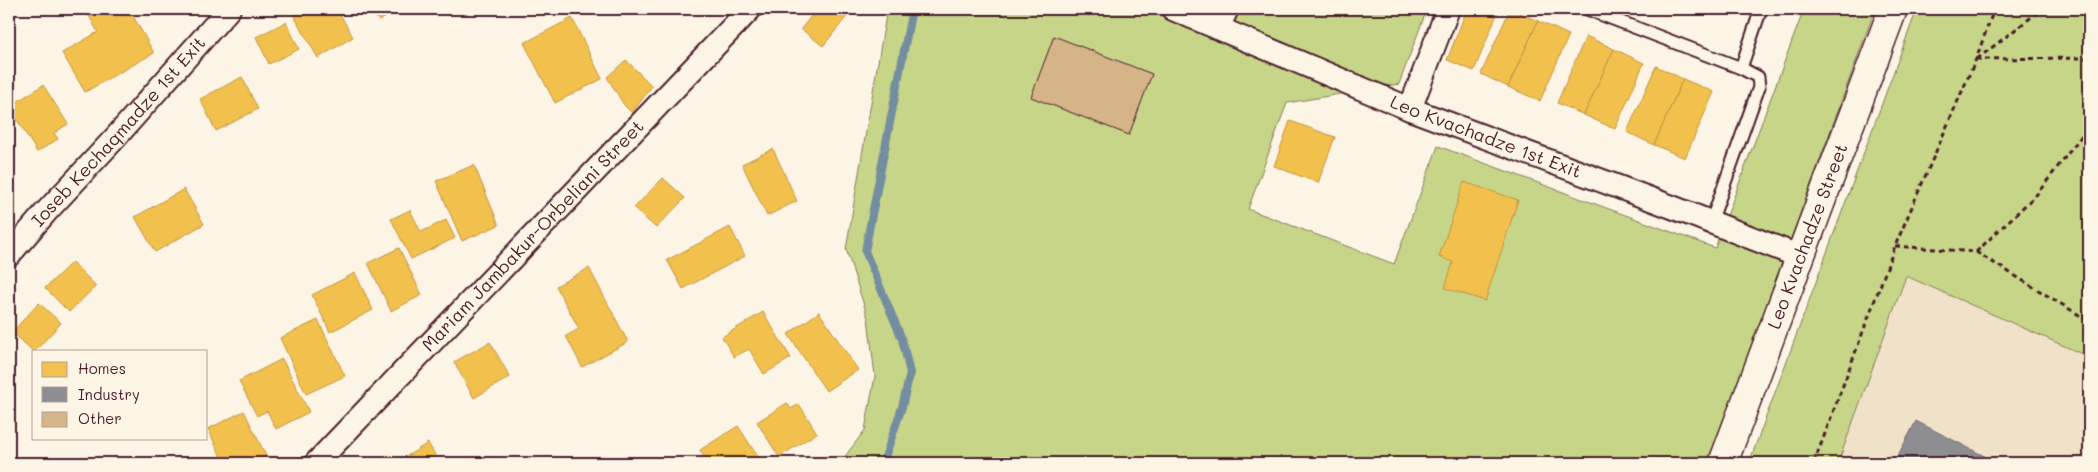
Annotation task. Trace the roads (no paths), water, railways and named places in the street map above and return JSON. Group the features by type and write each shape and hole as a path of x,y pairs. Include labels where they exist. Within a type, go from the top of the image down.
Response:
{"main road":[{"name":"Leo Kvachadze Street","path":"1723,463 1893,9"}],"street":[{"name":"Ioseb Kechaqmadze 1st Exit","path":"9,255 46,212 116,138 229,9"},
{"name":"Mariam Jambakur-Orbeliani Street","path":"316,463 750,9"},
{"name":"Leo Kvachadze 1st Exit","path":"1173,9 1222,18 1410,110 1801,257"},
{"path":"1410,110 1448,9"}],"lane":[{"path":"1587,9 1742,68 1758,77 1758,87 1711,222"},
{"path":"1742,68 1761,9"}],"waterway":[{"path":"883,463 902,407 910,373 902,339 865,251 912,9"}]}
